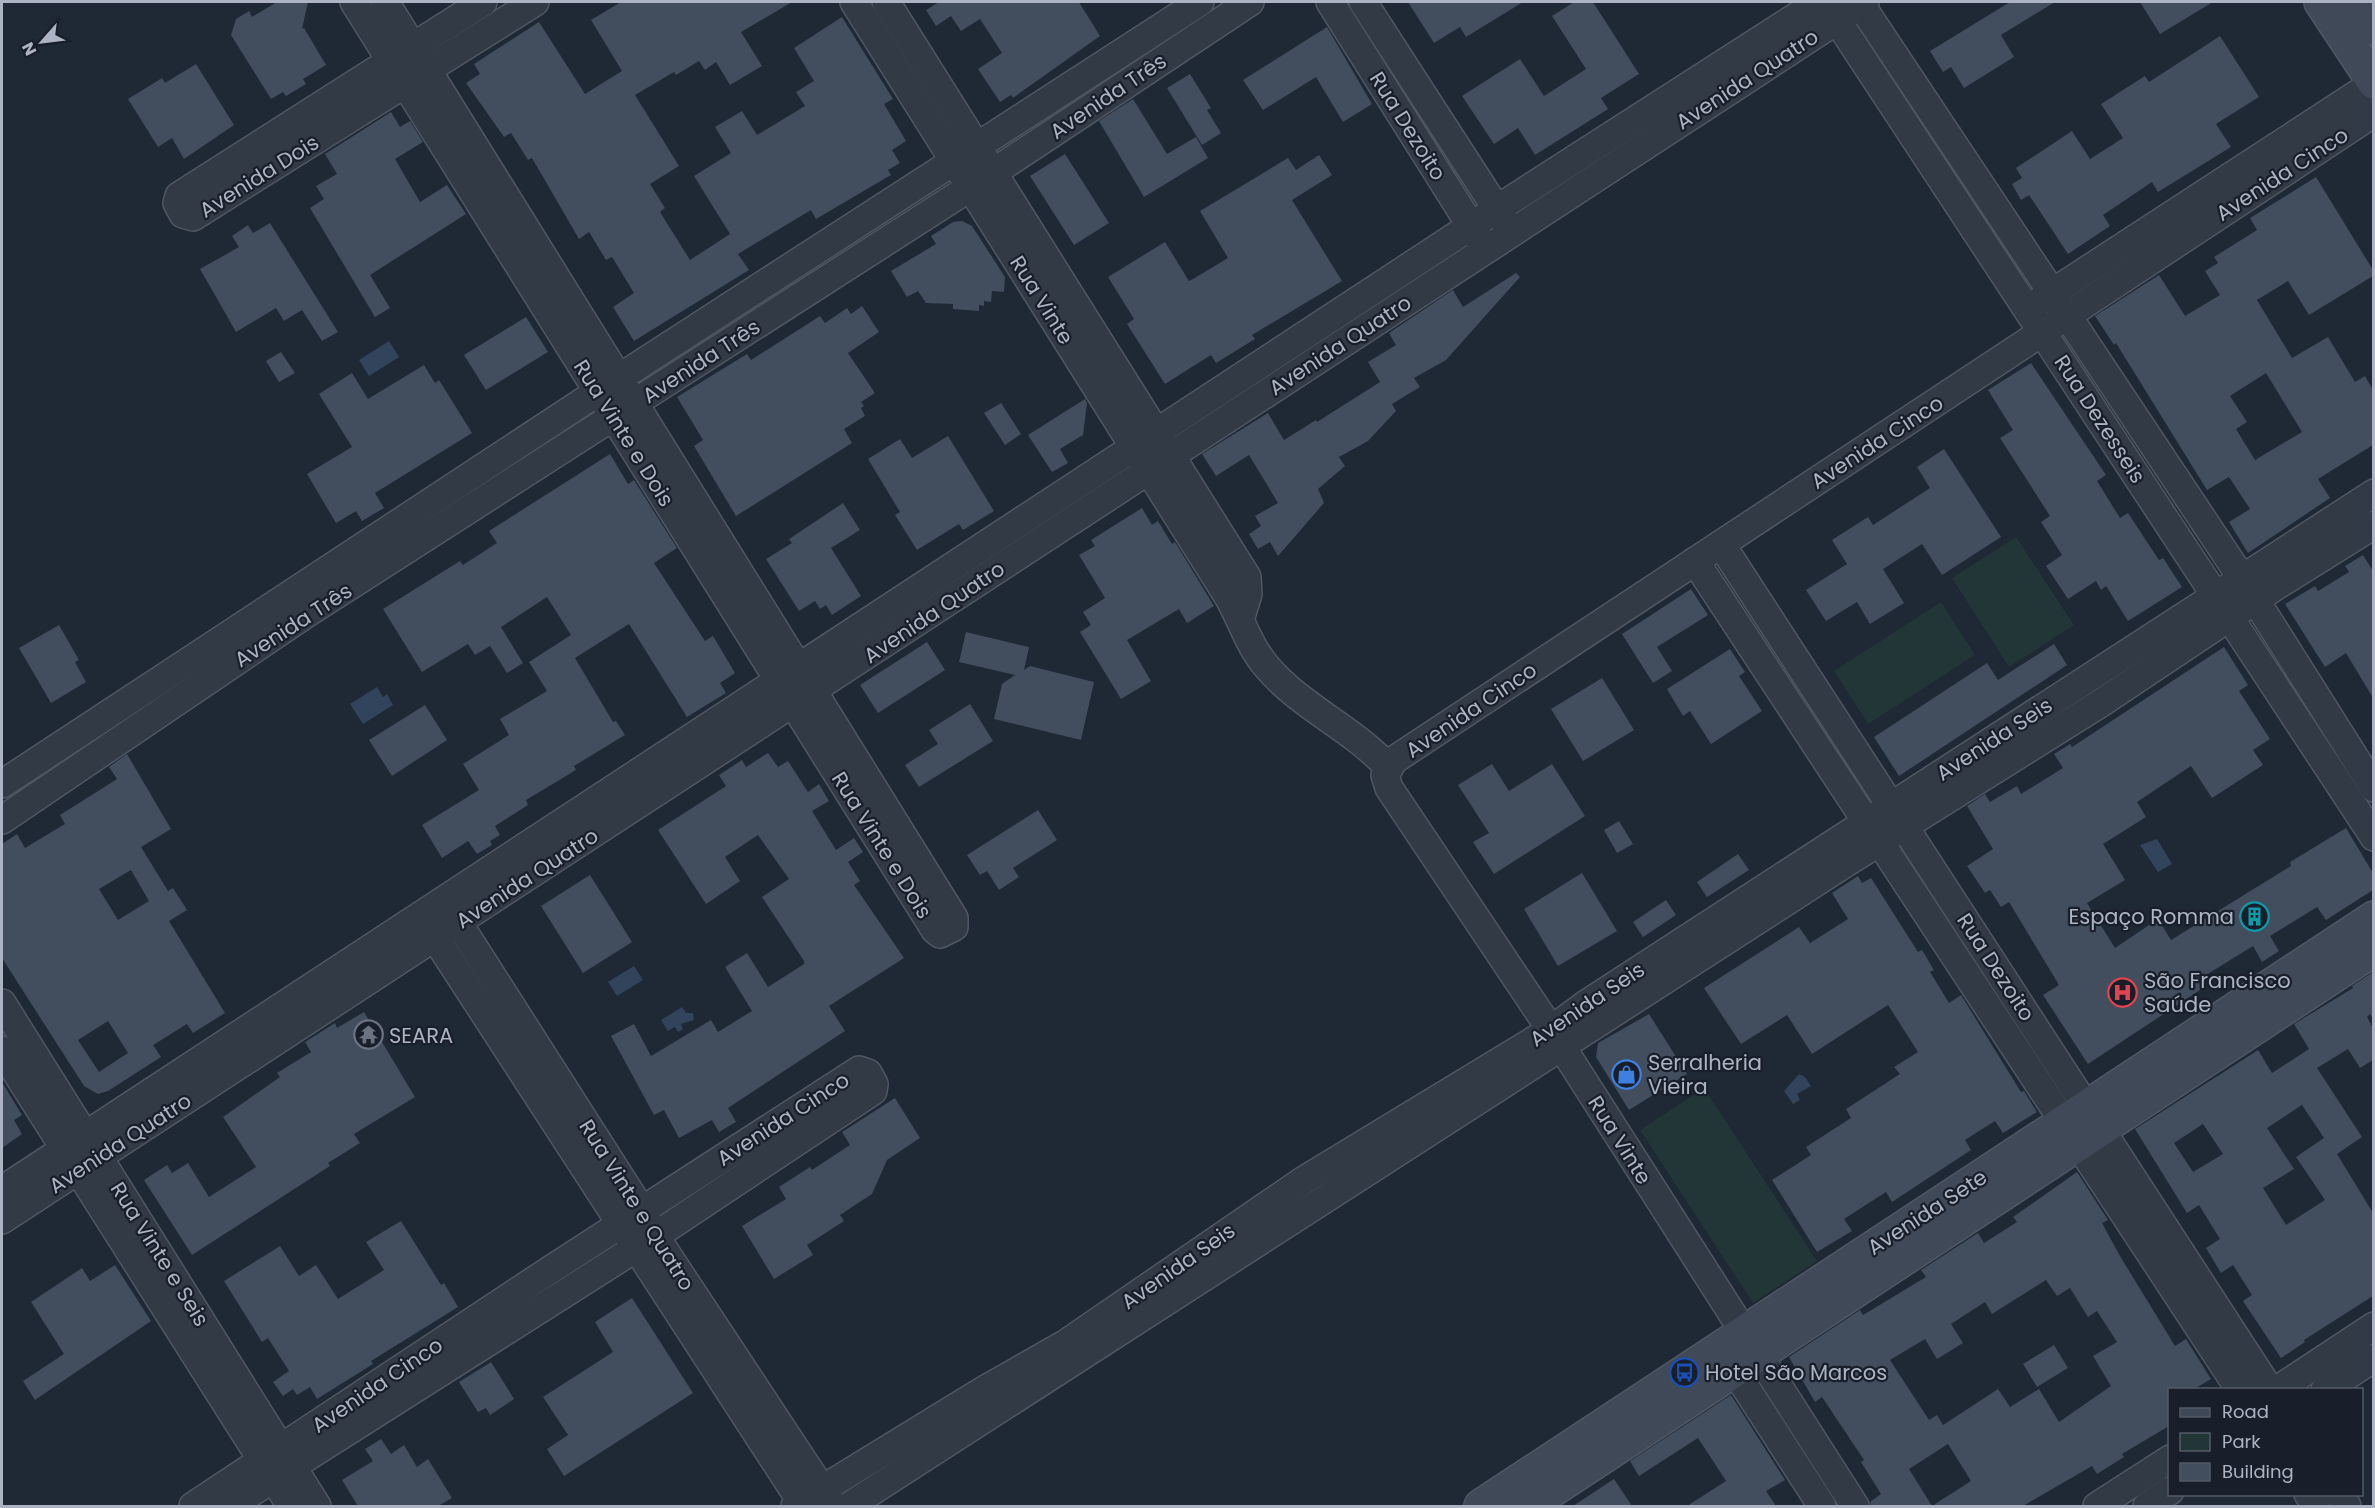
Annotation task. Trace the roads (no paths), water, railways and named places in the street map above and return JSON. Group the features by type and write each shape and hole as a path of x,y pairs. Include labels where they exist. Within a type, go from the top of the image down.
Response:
{"street":[{"name":"Rua Vinte e Dois","path":"354,2 405,86 609,385 804,698 954,918 954,927 943,934 935,930 804,698"},
{"name":"Rua Vinte e Dois","path":"386,2 609,385"},
{"name":"Avenida Dois","path":"483,2 179,196 177,203 183,213 193,217 405,86 535,2"},
{"name":"Rua Vinte","path":"854,2 1134,447 1159,453 1247,577 1248,594 1234,609"},
{"name":"Rua Vinte","path":"886,2 994,172 1159,453 1256,654 1281,682 1361,740 1386,771 1389,788 1556,1039 1738,1352 1822,1506"},
{"name":"Avenida Três","path":"2,784 609,385 1200,2"},
{"name":"Avenida Três","path":"2,820 303,616 994,172 1250,2"},
{"name":"Rua Dezoito","path":"1330,2 1487,250"},
{"name":"Rua Dezoito","path":"1363,2 1512,233"},
{"name":"Avenida Quatro","path":"2,1220 82,1153 428,927 804,698 1159,453 1497,209 1827,8 1861,2"},
{"name":"Rua Dezesseis","path":"1861,2 2051,293 2241,577 2373,788"},
{"path":"2321,2 2373,83"},
{"path":"2356,2 2373,28"},
{"name":"Avenida Quatro","path":"1159,453 1487,250 1827,8"},
{"name":"Rua Dezesseis","path":"1827,8 2373,837"},
{"name":"Avenida Cinco","path":"2026,309 2373,83"},
{"name":"Avenida Cinco","path":"1386,771 1695,561 2373,113"},
{"name":"Avenida Quatro","path":"452,913 789,674 1134,447"},
{"name":"Avenida Seis","path":"849,1506 1886,824 2215,594 2373,493"},
{"name":"Avenida Seis","path":"1886,824 2101,703 2255,600 2373,525"},
{"name":"Rua Dezoito","path":"1721,544 1886,824"},
{"name":"Rua Dezoito","path":"1695,561 1886,824 2083,1124 2270,1388"},
{"name":"Rua Vinte e Quatro","path":"452,913 645,1242 811,1502"},
{"name":"Avenida Sete","path":"1481,1506 1738,1352 2083,1124 2373,918"},
{"name":"Rua Vinte e Quatro","path":"428,927 631,1218"},
{"name":"Avenida Sete","path":"2083,1124 2373,949"},
{"name":"Rua Vinte e Seis","path":"2,1003 82,1153 277,1464 317,1506"},
{"name":"Avenida Seis","path":"811,1502 1065,1344 1304,1180 1556,1039"},
{"name":"Rua Vinte e Seis","path":"2,1050 82,1153"},
{"name":"Avenida Cinco","path":"193,1506 277,1464 645,1242 873,1091 873,1080 865,1071 859,1070 631,1218 277,1464 230,1506"},
{"name":"Rua Dezoito","path":"2083,1124 2239,1388"},
{"name":"Avenida Quatro","path":"2,1190 82,1153"},
{"path":"2279,1388 2373,1326"},
{"name":"Rua Vinte","path":"1738,1352 1855,1506"},
{"name":"Avenida Sete","path":"1528,1506 1738,1352"},
{"path":"2327,1388 2373,1358"},
{"path":"2097,1506 2168,1461"},
{"name":"Rua Vinte e Seis","path":"277,1464 291,1506"},
{"path":"2147,1506 2168,1492"}],"water":[{"path":"389,341 399,357 369,376 359,360"},
{"path":"377,687 383,697 387,694 393,705 363,724 350,704"},
{"path":"2157,839 2172,864 2158,872 2140,845"},
{"path":"634,966 643,980 617,996 608,982"},
{"path":"682,1007 686,1013 693,1013 694,1020 681,1024 683,1029 678,1032 675,1027 668,1031 661,1020"},
{"path":"1799,1074 1805,1077 1811,1086 1797,1094 1800,1100 1793,1104 1784,1091"}],"place":[{"name":"Espaço Romma","path":"2255,916"},
{"name":"São Francisco Saúde","path":"2123,992"},
{"name":"SEARA","path":"368,1035"},
{"name":"Serralheria Vieira","path":"1627,1074"},
{"name":"Hotel São Marcos","path":"1684,1372"}]}
